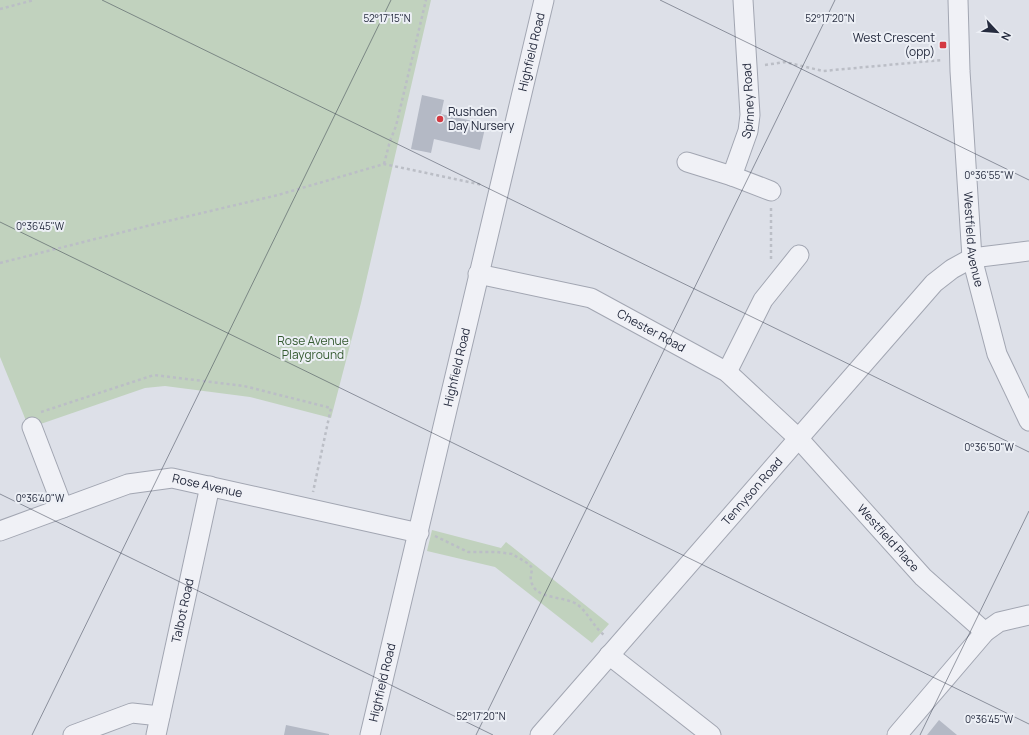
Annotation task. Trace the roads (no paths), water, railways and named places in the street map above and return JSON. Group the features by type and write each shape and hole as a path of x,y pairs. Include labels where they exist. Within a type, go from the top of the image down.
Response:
{"street":[{"name":"Highfield Road","path":"370,735 544,0"},
{"name":"Spinney Road","path":"732,176 748,131 750,115 743,0"},
{"name":"Westfield Avenue","path":"958,0 972,258 997,354 1029,421"},
{"path":"687,162 732,176 770,191"},
{"path":"972,258 1029,251"},
{"path":"728,372 763,300 799,255"},
{"name":"Tennyson Road","path":"540,735 934,283 952,269 972,258"},
{"name":"Chester Road","path":"478,274 591,298 728,372 798,438"},
{"path":"32,427 64,508"},
{"name":"Westfield Place","path":"798,438 924,577 985,632"},
{"name":"Rose Avenue","path":"0,531 128,484 172,478 419,533"},
{"name":"Talbot Road","path":"156,735 210,486"},
{"path":"899,734 985,632 999,622 1029,615"},
{"path":"613,650 711,735"},
{"path":"73,735 132,713 160,716"}],"place":[{"name":"West Crescent (opp)","path":"943,45"},
{"name":"Rushden Day Nursery","path":"440,119"}],"park label":[{"name":"Rose Avenue Playground","path":"313,348"}]}
